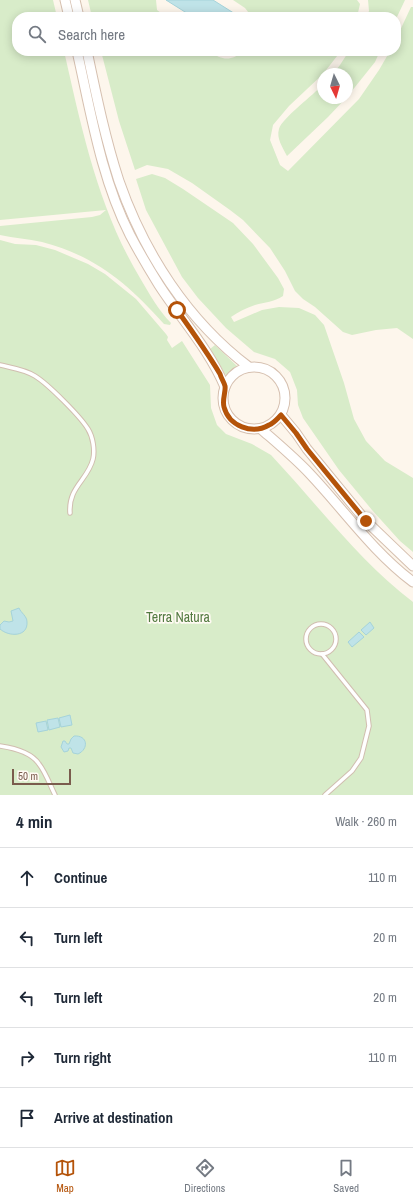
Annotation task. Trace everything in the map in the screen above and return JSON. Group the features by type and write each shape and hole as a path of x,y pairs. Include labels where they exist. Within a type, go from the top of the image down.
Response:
{"main road":[{"path":"65,0 68,12"},
{"path":"75,0 78,12"},
{"path":"78,56 103,161 111,187 130,234 159,285 204,348 225,387"},
{"path":"88,56 100,110 120,181 136,221 152,253 180,297 202,324 229,351 249,367"},
{"path":"249,367 264,368 272,373 279,379 284,388 286,397 281,415 268,426 260,429 246,428 233,421 225,408 223,400 225,387 231,377 237,372 249,367"},
{"path":"281,415 366,521 413,566"},
{"path":"260,429 309,473 358,529 413,582"}],"lane":[{"path":"0,365 26,371 41,380 59,397 88,429 92,438 93,458 72,495 69,503 70,513"},
{"path":"306,636 310,629 319,624 324,624 332,629 336,638 334,647 322,654"},
{"path":"304,627 308,648 322,654 367,710 369,718 369,726 361,758 352,770 325,795"},
{"path":"0,746 18,750 29,755 39,763 55,795"}],"green space":[{"path":"0,0 53,0 56,12 12,12 12,56 65,56 85,139 102,196 125,251 150,295 171,323 170,325 164,324 137,296 110,273 79,255 42,242 0,235 0,226 92,217 100,215 106,210 0,220"},
{"path":"88,0 156,0 157,10 160,12 91,12"},
{"path":"233,0 357,0 360,4 358,12 248,12"},
{"path":"368,0 405,0 399,12 369,11"},
{"path":"411,7 413,7 413,339 397,328 376,330 352,335 343,332 295,291 285,271 270,248 243,220 192,183 168,169 147,165 135,170 119,121 102,56 217,56 231,58 236,56 337,56 328,68 317,68 317,80 289,106 273,125 270,140 280,165 288,171 359,99 387,56 401,56 401,28"},
{"path":"346,56 378,56 375,62 353,90 353,68 338,68"},
{"path":"317,91 317,104 340,104 287,156 279,139 278,132 281,124"},
{"path":"152,174 165,178 233,223 253,244 278,278 284,289 283,296 273,301 252,306 239,312 231,317 234,322 262,310 279,307 299,308 315,315 324,325 344,383 354,419 366,441 385,461 413,478 413,552 400,541 372,510 339,470 303,418 298,405 297,390 290,372 275,359 254,352 226,328 198,298 182,277 146,210 136,179"},
{"name":"Terra Natura","path":"0,240 15,244 36,245 55,250 88,264 105,274 136,299 166,334 168,337 167,340 172,348 182,341 210,385 211,408 217,425 226,434 252,444 271,455 357,551 413,602 413,795 0,795"},
{"path":"215,345 238,367 229,373 227,377 210,349"}],"water":[{"path":"166,0 213,0 232,12 185,12"},
{"path":"19,608 27,620 24,631 13,634 4,632 0,629 0,625 4,621 13,621 11,611"},
{"path":"370,622 374,628 366,635 361,630"},
{"path":"359,632 364,637 352,647 348,642"},
{"path":"70,715 72,725 61,727 59,718"},
{"path":"58,718 60,727 49,730 47,720"},
{"path":"46,721 48,730 38,732 36,723"},
{"path":"74,736 79,736 84,740 84,749 78,754 73,753 71,748 64,752 61,747 63,741 69,744"}],"route":[{"path":"177,310 204,348 220,376 225,387 223,400 225,408 233,421 246,428 260,429 268,426 281,415 366,521"}]}
